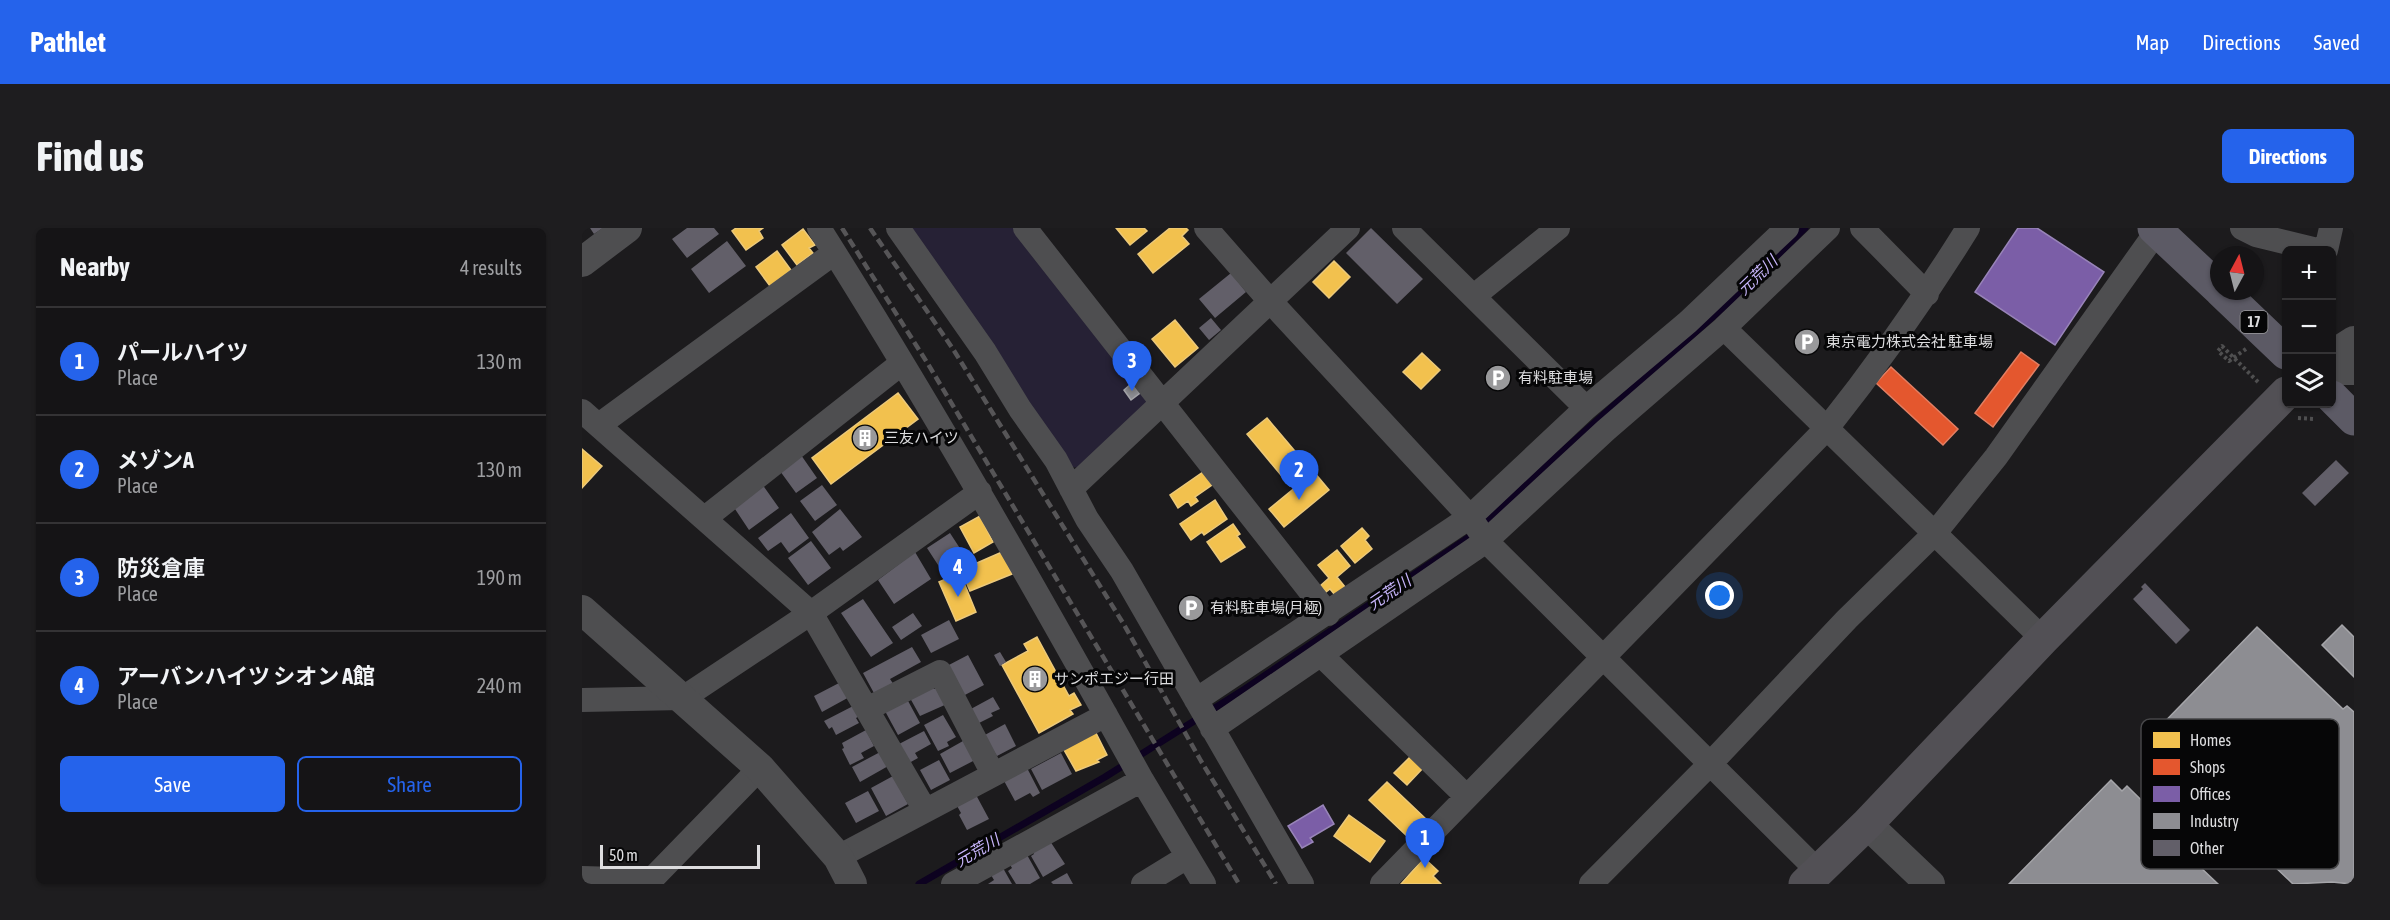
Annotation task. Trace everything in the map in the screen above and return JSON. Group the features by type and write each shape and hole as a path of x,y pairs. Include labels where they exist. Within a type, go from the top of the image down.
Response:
{"highway":[{"name":"17","path":"2164,232 2210,280"},
{"name":"17","path":"2230,300 2282,349"},
{"path":"2323,408 2354,419"}],"main road":[{"path":"1811,877 1867,824 2043,639 2280,399"}],"street":[{"path":"582,262 627,228"},
{"path":"819,228 980,492 1142,780 1204,884"},
{"path":"898,228 1056,460 1087,519 1122,571 1302,884"},
{"path":"1025,228 1328,614"},
{"path":"1206,228 1270,301 1470,517 1486,541 1710,764 1811,877"},
{"path":"1071,489 1348,228"},
{"path":"1404,228 1586,408"},
{"path":"1474,296 1558,228"},
{"path":"1196,700 1470,517 1586,408 1688,322 1787,228"},
{"path":"1212,729 1486,541 1606,430 1724,328 1827,228"},
{"path":"1862,228 1927,294"},
{"path":"1382,884 1828,427 1880,362 1927,294 1968,228"},
{"path":"2242,228 2256,235 2301,246"},
{"path":"2327,246 2331,228"},
{"path":"1591,884 1710,764 1847,619 1935,533 1996,457 2164,232"},
{"path":"834,253 590,418 811,613 925,810"},
{"path":"1724,328 2043,639"},
{"path":"2333,354 2354,342"},
{"path":"705,518 902,363"},
{"path":"2336,370 2354,370"},
{"path":"582,700 683,699 811,613 980,492"},
{"path":"582,610 760,768 838,857 852,884"},
{"path":"1321,655 1467,797"},
{"path":"867,709 940,672 993,774"},
{"path":"838,857 1106,715"},
{"path":"582,878 653,882 760,768"},
{"path":"953,884 1142,780"},
{"path":"1867,824 1930,884"},
{"path":"1143,884 1187,857"}],"path":[{"path":"2229,361 2218,351 2222,346 2280,399"}],"shaded area":[{"path":"912,228 1015,228 1151,402 1082,468 1071,467"}],"building: Homes":[{"path":"736,228 763,228 759,231 763,238 746,250 732,231"},
{"path":"1116,228 1144,228 1147,231 1130,245"},
{"path":"1170,228 1186,228 1188,230 1182,236 1189,244 1153,273 1138,254"},
{"path":"803,229 815,245 809,248 813,253 797,265 782,245"},
{"path":"777,251 791,270 770,286 756,267"},
{"path":"1334,261 1350,277 1329,298 1313,282"},
{"path":"1175,320 1198,348 1175,367 1152,339"},
{"path":"1422,353 1440,370 1421,389 1403,372"},
{"name":"三友ハイツ","path":"898,393 918,419 831,484 812,458"},
{"path":"1267,418 1310,469 1290,486 1247,434"},
{"path":"582,449 602,466 582,488"},
{"path":"1203,472 1212,485 1195,497 1198,501 1191,506 1188,501 1178,508 1170,495"},
{"path":"1314,472 1329,490 1284,527 1269,509"},
{"path":"1215,500 1227,519 1204,535 1202,532 1191,540 1180,524"},
{"path":"980,516 993,542 974,553 960,527"},
{"path":"1233,524 1240,534 1237,536 1245,547 1221,562 1207,542"},
{"path":"1362,528 1369,536 1365,540 1372,549 1355,563 1341,546"},
{"path":"1337,550 1350,566 1337,577 1345,587 1335,595 1330,589 1326,592 1320,586 1329,578 1318,565"},
{"path":"1002,552 1012,574 970,591 961,570"},
{"path":"960,573 976,612 956,621 939,582"},
{"name":"サンポエジー行田","path":"1037,637 1069,696 1074,693 1081,705 1070,710 1073,714 1039,733 1002,665 1028,651 1024,644"},
{"path":"1095,731 1107,755 1097,760 1099,762 1076,771 1063,748"},
{"path":"1412,755 1424,767 1407,785 1394,773"},
{"path":"1387,782 1427,820 1409,838 1369,800"},
{"path":"1349,815 1385,841 1370,862 1334,836"},
{"path":"1424,858 1438,871 1433,876 1441,884 1401,884"}],"building: Shops":[{"path":"2021,352 2039,365 1993,427 1975,413"},
{"path":"1891,367 1958,429 1943,445 1876,383"}],"building: Offices":[{"path":"2018,228 2037,228 2104,272 2055,345 1975,292"},
{"path":"1323,805 1334,824 1310,838 1313,842 1302,848 1288,826"}],"building: Industry":[{"path":"1132,383 1140,393 1131,400 1124,390"},
{"path":"2342,625 2354,637 2354,677 2322,645"},
{"path":"2257,627 2343,709 2347,706 2354,712 2354,881 2351,884 2332,882 2293,884 2277,869 2339,869 2339,719 2167,719"},
{"path":"2111,780 2122,791 2127,786 2141,800 2141,869 2202,869 2218,884 2009,884"}],"building: Other":[{"path":"590,228 603,228 594,234"},
{"path":"687,228 714,228 719,234 687,258 672,239"},
{"path":"1371,228 1423,279 1397,304 1346,253"},
{"path":"727,241 746,266 709,293 691,269"},
{"path":"1231,273 1246,292 1215,318 1199,299"},
{"path":"1211,318 1221,330 1209,340 1199,328"},
{"path":"801,455 817,478 796,493 780,471"},
{"path":"2336,460 2349,473 2315,506 2302,493"},
{"path":"762,484 779,508 749,530 733,506"},
{"path":"822,485 837,505 815,521 800,501"},
{"path":"840,509 862,537 843,551 840,547 829,555 812,532"},
{"path":"791,513 809,538 789,553 781,542 768,551 758,538"},
{"path":"950,533 963,553 940,568 927,548"},
{"path":"811,541 831,568 808,585 788,558"},
{"path":"915,552 931,579 894,604 878,580"},
{"path":"2145,583 2190,630 2176,644 2133,599 2143,589 2141,587"},
{"path":"863,599 893,643 871,657 841,613"},
{"path":"913,613 922,626 901,640 892,627"},
{"path":"949,620 959,639 931,653 921,635"},
{"path":"912,647 921,662 890,679 894,685 875,695 863,673"},
{"path":"1000,652 1006,662 1000,666 994,655"},
{"path":"968,655 984,685 961,697 945,667"},
{"path":"839,683 853,695 822,712 814,696"},
{"path":"932,686 934,689 938,687 947,704 920,716 910,698"},
{"path":"993,697 1000,709 991,713 993,716 977,724 969,710"},
{"path":"907,699 920,723 898,735 885,711"},
{"path":"857,704 863,714 856,718 859,723 836,735 832,727 829,729 824,721"},
{"path":"943,715 956,737 947,742 949,746 938,751 924,725"},
{"path":"1005,724 1016,746 997,756 983,736"},
{"path":"866,730 874,746 861,753 864,758 850,765 842,749 844,748 842,743"},
{"path":"924,731 931,744 915,753 918,758 909,763 899,744"},
{"path":"963,741 977,759 950,773 940,754"},
{"path":"882,751 890,765 860,782 852,767"},
{"path":"1061,753 1072,774 1042,790 1031,769"},
{"path":"939,760 950,780 931,790 920,770"},
{"path":"1026,766 1040,793 1033,797 1030,793 1015,801 1003,779"},
{"path":"893,776 908,804 886,816 871,788"},
{"path":"868,791 879,811 856,823 845,803"},
{"path":"975,793 989,819 967,830 956,804"},
{"path":"1050,841 1065,864 1043,877 1031,856 1033,852"},
{"path":"1026,853 1040,878 1030,884 1016,884 1008,871 1012,868 1009,863"},
{"path":"1003,868 1012,884 988,884 994,880 991,875"},
{"path":"1067,873 1073,884 1053,884 1051,882"}],"waterway":[{"name":"元荒川","path":"919,884 1105,777 1245,689 1474,534 1555,458 1745,288 1805,228"}],"railway":[{"path":"842,228 928,364 1239,884"},
{"path":"870,228 953,349 1123,623 1201,761 1276,884"}],"place":[{"name":"東京電力株式会社 駐車場","path":"1807,342"},
{"name":"有料駐車場","path":"1498,378"},
{"name":"防災倉庫","path":"1132,391"},
{"name":"三友ハイツ","path":"865,438"},
{"name":"メゾンA","path":"1299,500"},
{"name":"アーバンハイツ シオン A館","path":"958,597"},
{"name":"有料駐車場(月極)","path":"1191,608"},
{"name":"サンポエジー行田","path":"1035,679"},
{"name":"パールハイツ","path":"1425,868"}]}
